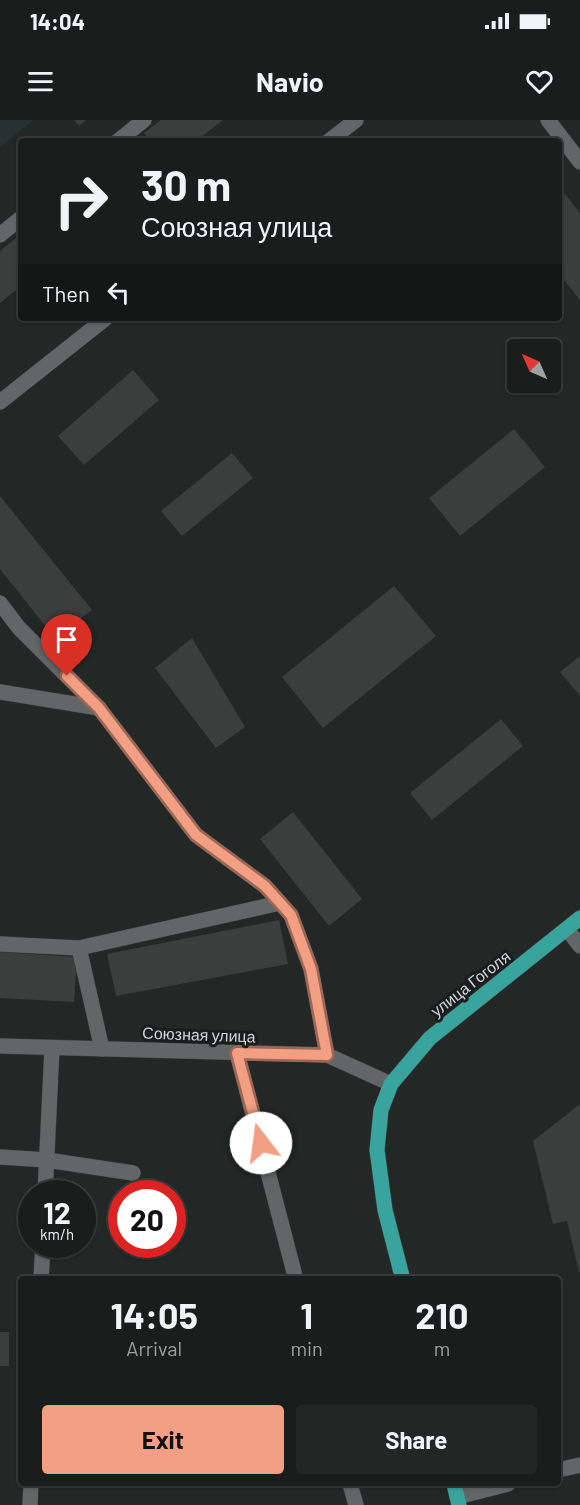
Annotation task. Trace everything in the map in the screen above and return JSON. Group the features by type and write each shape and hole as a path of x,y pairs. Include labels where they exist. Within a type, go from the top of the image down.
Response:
{"main road":[{"name":"улица Гоголя","path":"391,1084 430,1038 580,918"},
{"path":"391,1084 381,1110 377,1150 386,1210 402,1276"}],"street":[{"path":"122,138 144,120"},
{"path":"333,138 356,120"},
{"path":"548,120 562,138"},
{"path":"562,138 580,162"},
{"path":"0,235 18,220"},
{"path":"0,402 102,321"},
{"path":"0,603 19,628 99,708 196,835 265,886 291,915 311,969 327,1055"},
{"path":"0,615 19,628"},
{"path":"0,692 99,708"},
{"path":"0,944 79,948 280,903"},
{"path":"567,929 580,946"},
{"path":"79,948 102,1049"},
{"name":"Союзная улица","path":"0,1046 327,1055 391,1084"},
{"path":"46,1180 52,1048"},
{"path":"237,1053 295,1276"},
{"path":"0,1157 133,1173"},
{"path":"41,1276 42,1258"},
{"path":"561,1469 580,1465"},
{"path":"30,1505 31,1486"},
{"path":"351,1486 356,1505"},
{"path":"457,1495 499,1486"}],"shaded area":[{"path":"0,120 34,120 0,147"}],"building":[{"path":"74,120 86,120 79,126"},
{"path":"161,120 223,120 200,138 148,138 144,133"},
{"path":"562,190 580,213 580,300 562,278"},
{"path":"18,236 18,288 0,303 0,251"},
{"path":"133,370 159,400 84,465 58,436"},
{"path":"514,429 545,467 460,536 429,498"},
{"path":"232,453 253,478 182,536 161,511"},
{"path":"0,496 92,610 55,638 0,569"},
{"path":"394,586 436,636 323,728 282,677"},
{"path":"192,638 245,727 216,748 155,668"},
{"path":"580,656 580,696 560,672"},
{"path":"501,719 523,746 432,820 410,793"},
{"path":"293,812 362,899 329,926 260,839"},
{"path":"279,920 288,964 116,996 107,954"},
{"path":"0,952 77,957 74,1002 0,998"},
{"path":"580,1104 579,1272 567,1221 553,1224 533,1141"},
{"path":"0,1332 9,1332 9,1366 0,1366"}],"route":[{"path":"67,676 99,708 196,835 265,886 291,915 311,969 327,1055 237,1053 261,1143"}]}
